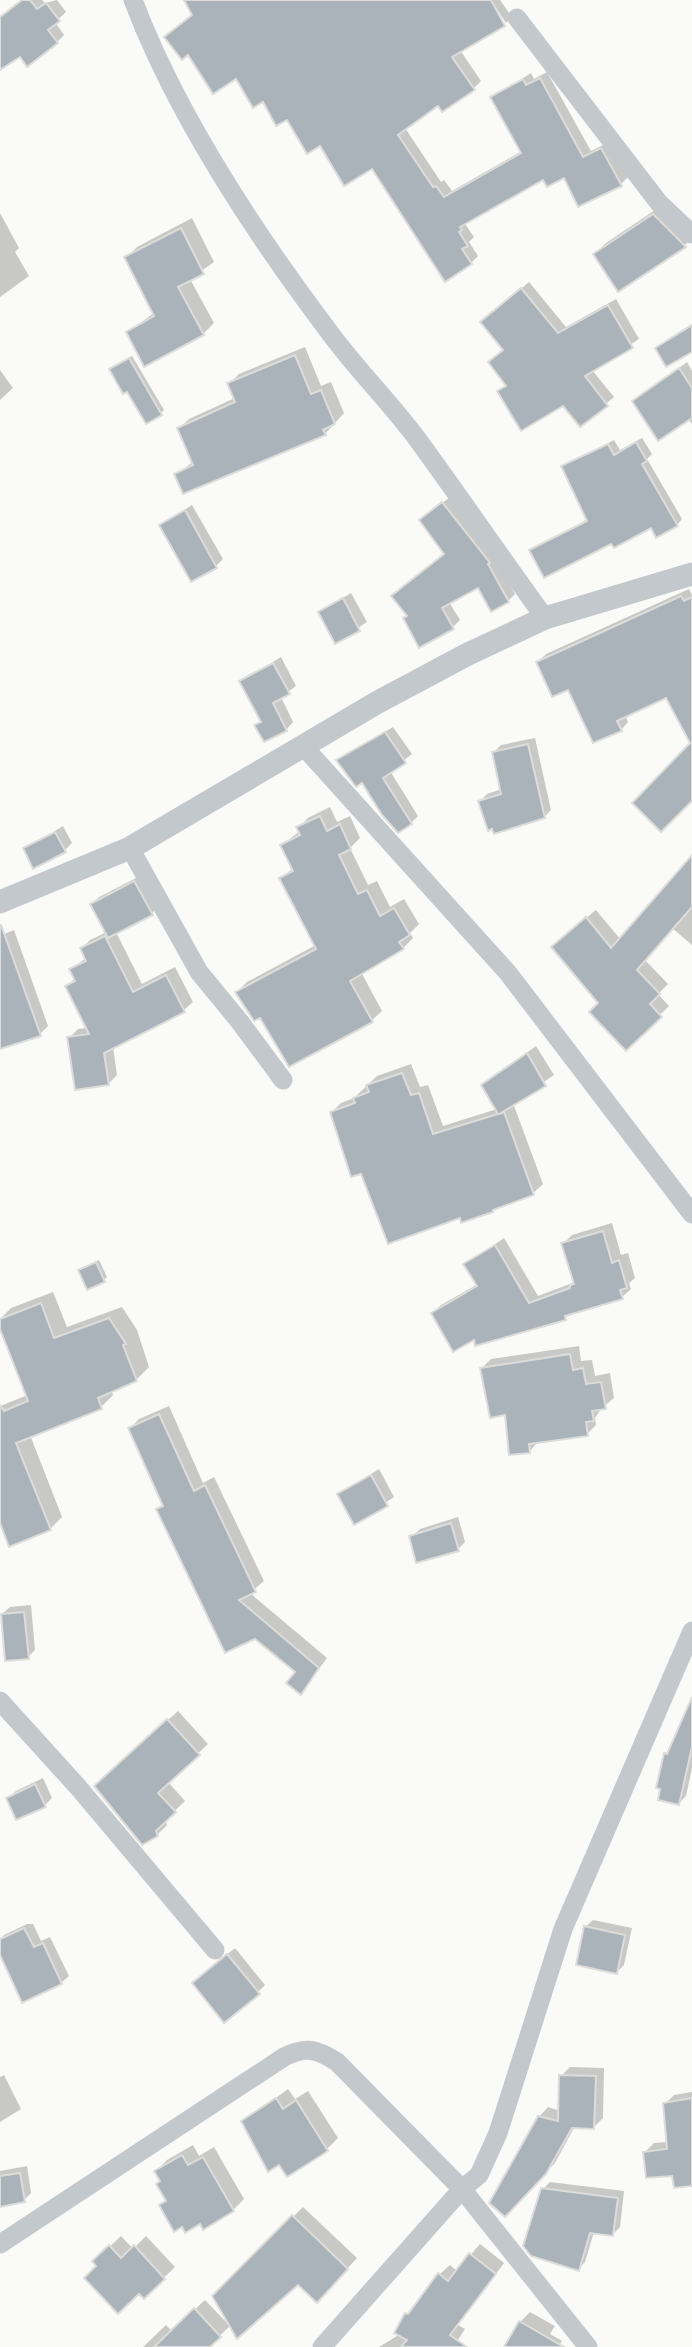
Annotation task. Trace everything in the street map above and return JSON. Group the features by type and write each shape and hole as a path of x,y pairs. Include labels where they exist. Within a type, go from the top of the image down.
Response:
{"street":[{"path":"133,0 151,49 177,98 249,217 327,330 417,438 545,618"},
{"path":"517,18 659,203 692,234"},
{"path":"1,899 130,848 378,702 545,618 692,574"},
{"path":"304,747 508,973 692,1214"},
{"path":"130,848 198,972 240,1021 283,1080"},
{"path":"322,2347 462,2189 479,2175 498,2133 563,1929 692,1631"},
{"path":"0,1700 215,1950"},
{"path":"0,2244 284,2057 309,2048 321,2051 337,2062 462,2189 588,2347"}],"building":[{"path":"22,0 30,0 37,9 46,3 60,21 48,30 58,43 27,67 20,57 0,70 0,17"},
{"path":"184,0 491,0 505,26 452,57 475,90 442,112 438,106 398,135 433,187 436,186 444,197 521,153 490,97 523,79 526,85 540,78 583,157 601,148 622,186 578,207 564,178 547,187 543,180 460,227 462,230 459,232 468,246 462,249 472,264 445,282 372,169 344,186 320,146 307,154 287,120 276,126 263,102 253,108 236,79 213,94 188,55 182,60 164,37 192,15"},
{"path":"653,214 686,247 618,292 593,254"},
{"path":"181,228 204,274 178,287 204,335 144,367 126,332 154,316 124,257"},
{"path":"521,288 558,333 608,305 633,348 585,376 608,406 580,427 563,406 521,431 497,391 506,386 488,362 503,350 480,322"},
{"path":"692,325 692,352 666,367 655,348"},
{"path":"295,355 311,394 321,390 335,424 323,430 326,435 183,494 174,474 193,465 177,428 235,402 227,383"},
{"path":"129,358 162,415 146,424 127,392 123,394 109,369"},
{"path":"679,368 692,388 692,418 658,441 632,401"},
{"path":"636,442 647,461 642,464 678,526 656,538 651,528 614,548 611,544 544,578 529,550 587,521 561,466 608,444 614,455"},
{"path":"442,502 490,563 488,564 509,602 491,612 478,588 442,608 454,629 419,648 403,618 407,616 391,596 444,554 419,520"},
{"path":"185,510 217,568 191,582 159,525"},
{"path":"681,596 684,601 692,597 692,801 661,832 632,803 690,743 666,698 617,721 622,731 593,743 568,690 552,697 536,662"},
{"path":"343,598 360,631 335,644 318,612"},
{"path":"273,663 290,694 273,703 287,731 264,742 254,725 261,722 239,681"},
{"path":"385,732 406,763 383,778 412,824 398,833 382,815 362,783 356,787 336,760"},
{"path":"528,744 545,818 494,834 492,829 488,831 478,801 501,794 492,752"},
{"path":"320,816 327,831 340,824 351,849 339,855 358,894 367,890 380,916 394,908 410,935 399,942 404,949 350,981 373,1022 289,1067 260,1018 254,1021 235,992 316,949 279,878 293,871 280,845 300,835 296,827"},
{"path":"55,832 66,852 33,869 23,848"},
{"path":"692,855 692,907 637,970 660,994 650,1004 662,1017 626,1051 589,1012 598,1003 551,947 586,917 611,948"},
{"path":"134,881 153,915 108,938 90,904"},
{"path":"0,926 41,1036 0,1049"},
{"path":"105,936 133,992 166,975 185,1012 104,1053 109,1085 75,1090 67,1037 89,1034 65,986 75,981 69,969 86,961 80,948"},
{"path":"527,1053 546,1086 499,1114 504,1112 534,1195 461,1223 460,1218 388,1244 361,1174 351,1177 330,1112 355,1103 353,1098 369,1092 366,1085 402,1073 411,1095 419,1093 433,1134 498,1114 481,1085"},
{"path":"603,1231 612,1263 619,1260 627,1288 620,1290 623,1299 565,1316 566,1320 475,1346 474,1340 453,1352 431,1313 477,1286 463,1264 495,1245 529,1303 570,1288 570,1285 574,1284 561,1243"},
{"path":"96,1262 105,1282 87,1290 78,1270"},
{"path":"41,1303 54,1338 109,1318 126,1344 123,1345 137,1381 98,1398 102,1409 16,1443 51,1530 9,1547 0,1523 0,1405 4,1411 28,1401 0,1329 0,1319"},
{"path":"570,1354 573,1370 583,1368 586,1384 601,1382 606,1409 592,1411 594,1421 586,1422 588,1436 529,1444 530,1453 509,1455 505,1415 490,1418 480,1368"},
{"path":"159,1414 194,1491 205,1485 256,1592 239,1600 319,1668 301,1695 286,1683 295,1672 255,1639 225,1653 156,1509 163,1506 128,1428"},
{"path":"371,1475 388,1506 354,1525 337,1494"},
{"path":"451,1523 459,1551 416,1563 409,1536"},
{"path":"24,1612 29,1659 5,1661 1,1614"},
{"path":"692,1697 692,1747 679,1805 658,1800 660,1789 656,1788 664,1753 667,1754"},
{"path":"167,1719 200,1755 158,1793 176,1812 156,1831 158,1836 142,1845 94,1786"},
{"path":"35,1784 46,1807 16,1820 6,1798"},
{"path":"584,1926 625,1935 617,1974 576,1965"},
{"path":"24,1928 34,1947 43,1943 62,1984 22,2003 0,1955 0,1939"},
{"path":"227,1954 260,1994 224,2023 192,1983"},
{"path":"559,2075 596,2076 594,2129 572,2128 546,2174 505,2217 489,2203 538,2116 558,2121"},
{"path":"276,2098 283,2109 296,2100 328,2151 287,2177 279,2165 268,2172 241,2121"},
{"path":"692,2098 692,2186 674,2188 672,2176 646,2178 643,2152 667,2149 663,2103"},
{"path":"182,2155 188,2165 203,2157 234,2211 203,2230 200,2224 185,2233 182,2227 174,2232 159,2205 166,2201 156,2184 160,2181 154,2171"},
{"path":"20,2173 25,2202 0,2207 0,2176"},
{"path":"541,2188 618,2198 613,2236 590,2233 579,2271 531,2256 523,2246"},
{"path":"292,2215 348,2269 317,2303 298,2285 237,2339 212,2296"},
{"path":"109,2245 121,2258 134,2245 165,2279 144,2299 139,2294 118,2314 84,2278 96,2266 92,2261"},
{"path":"469,2253 496,2274 450,2335 467,2347 401,2347 407,2340 394,2333 405,2313 408,2314 438,2273 448,2281"},
{"path":"194,2308 221,2337 210,2347 154,2347"},
{"path":"519,2321 564,2347 504,2347"}]}
